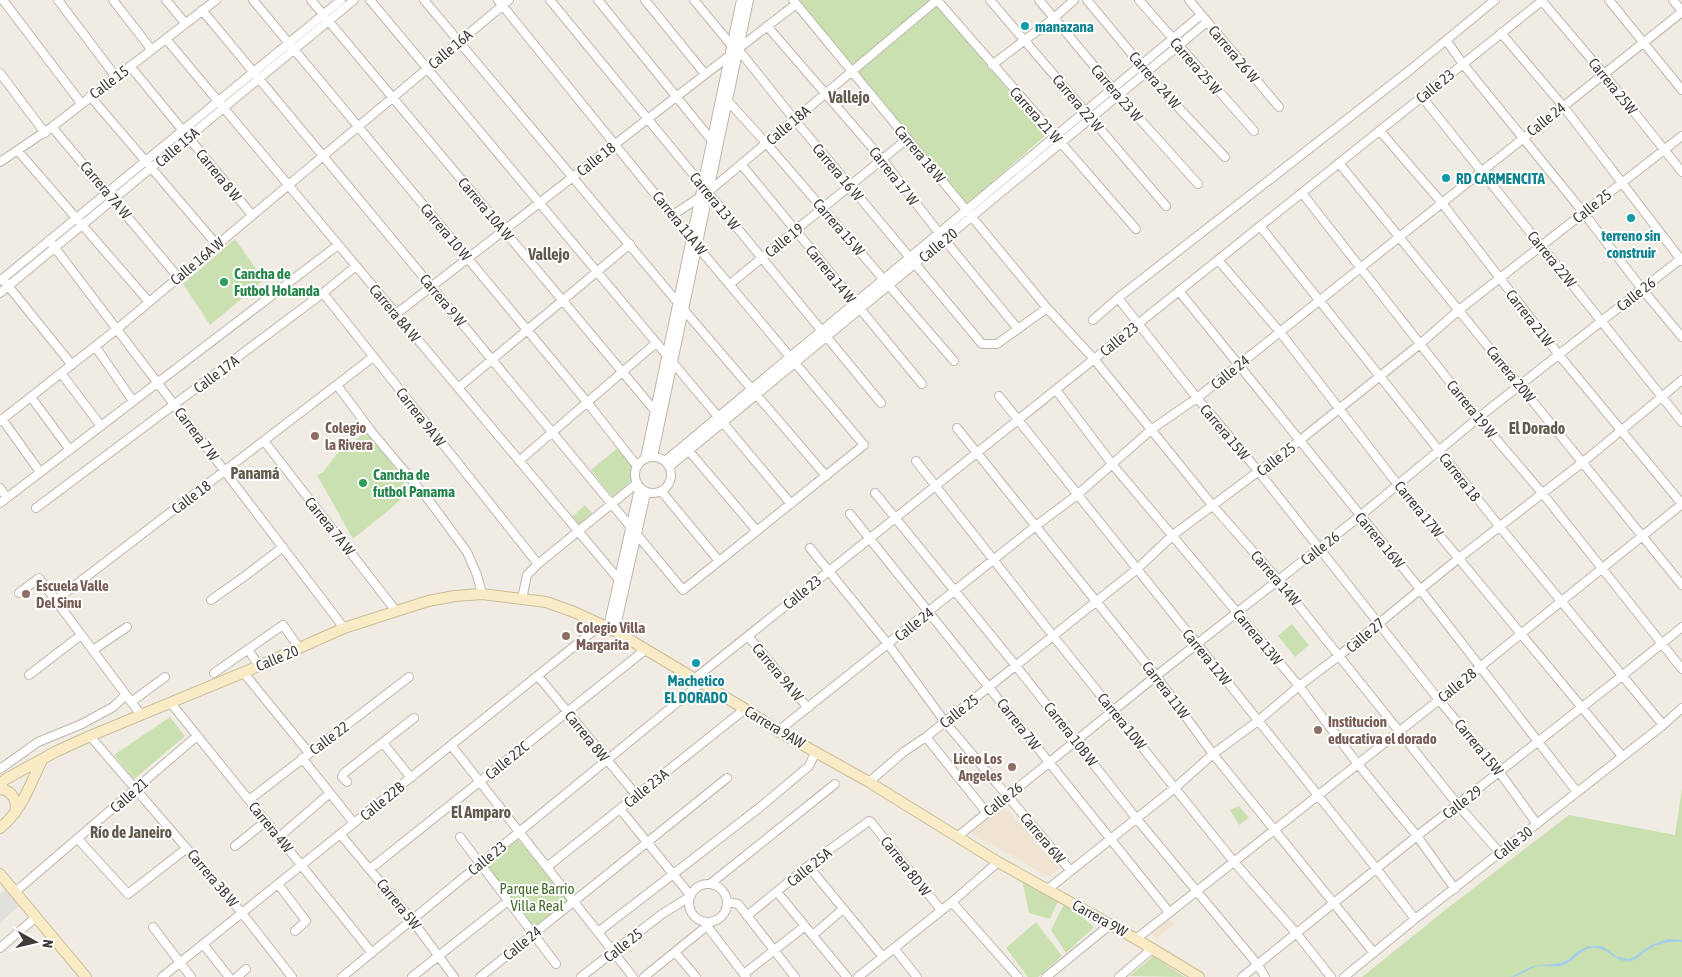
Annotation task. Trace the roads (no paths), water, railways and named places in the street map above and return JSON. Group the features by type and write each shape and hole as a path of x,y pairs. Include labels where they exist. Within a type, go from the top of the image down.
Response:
{"main road":[{"name":"Calle 20","path":"0,784 6,779 90,736 259,666 344,628 428,600 482,594 546,602"},
{"name":"Carrera 9AW","path":"546,602 574,612 608,628 745,709 778,731 869,782 998,862"},
{"path":"0,828 15,814 22,803 42,760"},
{"path":"0,789 9,792 15,800 15,814"},
{"name":"Carrera 9W","path":"998,862 1111,924 1192,975"},
{"path":"0,874 86,977"}],"street":[{"path":"0,3 3,0 81,103"},
{"path":"58,0 116,77"},
{"path":"113,0 151,49"},
{"path":"166,0 185,23"},
{"name":"Calle 15","path":"0,162 52,127 216,0"},
{"name":"Carrera 10 W","path":"253,0 587,402 637,466"},
{"name":"Carrera 10A W","path":"311,0 661,418"},
{"name":"Calle 15A","path":"326,18 341,0"},
{"name":"Calle 15A","path":"0,293 224,108 292,46 326,18 354,0"},
{"path":"370,0 791,504"},
{"path":"424,0 826,476 719,561 662,492"},
{"name":"Calle 16A","path":"392,98 459,42 500,3 509,0"},
{"name":"Carrera 13 W","path":"550,0 881,403"},
{"path":"598,0 718,148"},
{"path":"645,0 705,74"},
{"name":"Carrera 16 W","path":"694,0 982,344 997,344 1018,328"},
{"name":"Carrera 21 W","path":"937,0 1136,229"},
{"name":"Calle 18A","path":"705,189 741,164 937,0"},
{"name":"Carrera 22 W","path":"990,0 1166,206"},
{"name":"Carrera 23 W","path":"1039,0 1119,96 1198,184"},
{"path":"992,65 1054,18 1074,0"},
{"name":"Carrera 24 W","path":"1086,0 1142,65 1146,73 1225,157"},
{"name":"Carrera 25 W","path":"1139,0 1178,47 1254,131"},
{"name":"Carrera 26 W","path":"1188,0 1279,107"},
{"path":"1093,320 1118,298 1495,0"},
{"path":"1609,0 1682,90"},
{"path":"1673,0 1682,11"},
{"path":"608,628 625,587 637,534 641,489 634,477 637,466 649,458 661,418 697,246 712,140 724,98 746,1"},
{"name":"Calle 23","path":"342,977 606,761 748,636 1542,1"},
{"name":"Carrera 25W","path":"1542,1 1603,73 1682,172"},
{"path":"649,458 655,411 700,197 705,189 718,148 729,56 735,48 767,26 795,2"},
{"name":"Carrera 18 W","path":"795,2 1047,308"},
{"name":"Carrera 11A W","path":"500,3 697,246 864,445 826,476"},
{"name":"Carrera 9 W","path":"202,10 683,590 719,561"},
{"name":"Calle 24","path":"778,731 1077,495 1152,429 1197,398 1320,301 1682,11"},
{"name":"Calle 20","path":"667,464 886,283 912,261 938,233 1201,15"},
{"name":"Calle 20","path":"912,261 944,240 1208,22"},
{"name":"Carrera 17 W","path":"767,26 882,159 938,233 1018,328"},
{"path":"1502,33 1564,106 1681,259"},
{"name":"Carrera 8A W","path":"166,39 625,587"},
{"path":"1446,40 1463,64 1682,337"},
{"name":"Calle 15A","path":"1,280 254,72 292,46"},
{"name":"Calle 18","path":"396,314 729,56"},
{"name":"Carrera 8 W","path":"130,66 252,215"},
{"path":"0,73 44,132"},
{"path":"90,96 217,245"},
{"name":"Carrera 22W","path":"1422,97 1682,422"},
{"name":"Calle 16A W","path":"1,420 117,329 392,98"},
{"name":"Carrera 15 W","path":"724,98 766,143 954,362"},
{"name":"Carrera 7A W","path":"52,127 178,277"},
{"name":"Carrera 21W","path":"1380,131 1442,204 1559,355 1682,504"},
{"name":"Calle 25","path":"869,782 905,751 926,737 1054,637 1138,569 1173,536 1299,441 1420,344 1459,310 1682,136"},
{"name":"Calle 19","path":"730,284 907,139"},
{"path":"18,151 149,302"},
{"path":"1026,160 1032,167"},
{"name":"Carrera 20W","path":"1339,163 1682,586"},
{"name":"Carrera 14 W","path":"741,164 922,384"},
{"path":"1000,182 1006,189"},
{"name":"Carrera 19 W","path":"1302,193 1478,418 1542,494 1682,669"},
{"path":"673,215 700,197"},
{"name":"Carrera 18","path":"1260,226 1500,526 1663,725"},
{"name":"Carrera 7 W","path":"49,240 344,628"},
{"path":"458,388 630,244"},
{"path":"0,488 3,500 338,245"},
{"name":"Calle 26","path":"957,837 1156,676 1360,516 1478,418 1681,259"},
{"name":"Carrera 17W","path":"1218,260 1280,332 1398,485 1622,756"},
{"name":"Calle 17A","path":"36,508 323,294 356,266"},
{"path":"1,280 8,286 72,365"},
{"name":"Carrera 16W","path":"1179,291 1420,590 1577,792"},
{"name":"Carrera 9A W","path":"323,294 538,564"},
{"name":"Carrera 15W","path":"1118,298 1500,773 1537,824"},
{"path":"1018,328 1047,308"},
{"name":"Carrera 14W","path":"1047,308 1063,323 1094,359 1213,506 1279,581 1458,805 1500,853"},
{"path":"519,461 656,343"},
{"path":"95,346 133,401"},
{"name":"Calle 18","path":"56,600 373,356"},
{"path":"61,373 101,426"},
{"name":"Calle 27","path":"1048,889 1176,787 1213,754 1258,721 1459,558 1583,462 1682,380"},
{"path":"336,385 431,503 462,545 477,575 482,594"},
{"name":"Carrera 13W","path":"1056,390 1112,464 1299,686 1357,763 1417,836 1456,889"},
{"name":"Carrera 12W","path":"999,396 1415,919"},
{"path":"31,397 70,450"},
{"name":"Calle 20","path":"667,464 689,451 721,419"},
{"path":"1,420 40,472"},
{"name":"Carrera 11W","path":"957,428 1037,525 1156,676 1213,754 1374,953"},
{"name":"Carrera 7A W","path":"264,440 396,611"},
{"path":"689,451 757,531"},
{"path":"522,599 527,575 612,504 641,489 654,494 662,492 668,487 671,481 671,474 667,464 649,458"},
{"name":"Carrera 10W","path":"916,461 1234,862 1297,934 1331,977"},
{"path":"608,628 641,489"},
{"name":"Carrera 10B W","path":"875,493 1077,741 1136,818 1258,965 1265,977"},
{"name":"Calle 28","path":"1136,939 1357,763 1440,700 1682,504"},
{"name":"Carrera 7W","path":"850,514 1169,912"},
{"path":"211,600 283,547"},
{"name":"Carrera 6W","path":"810,548 888,644 945,722 1070,870"},
{"path":"19,593 40,578 141,715"},
{"path":"214,673 283,625 299,648"},
{"path":"93,650 127,626"},
{"name":"Calle 29","path":"1242,977 1376,868 1500,773 1682,627"},
{"name":"Calle 22B","path":"162,977 538,676 608,628"},
{"path":"28,674 81,635"},
{"name":"Carrera 9A W","path":"748,636 808,708"},
{"path":"248,649 259,666"},
{"name":"Calle 22C","path":"370,870 645,650"},
{"path":"244,672 330,793 354,823"},
{"path":"132,702 165,676"},
{"name":"Carrera 8W","path":"538,676 606,761 637,796"},
{"name":"Calle 22","path":"249,800 409,677"},
{"path":"1,765 38,742 82,724 113,706 126,695"},
{"name":"Carrera 4W","path":"170,702 372,952"},
{"name":"Calle 30","path":"1344,977 1682,708"},
{"name":"Calle 23A","path":"547,867 745,709"},
{"path":"347,782 342,777 344,773 414,718"},
{"name":"Carrera 3B W","path":"90,736 242,912 292,977"},
{"name":"Calle 21","path":"16,892 197,736"},
{"path":"926,737 986,812"},
{"path":"383,743 410,778"},
{"path":"451,745 634,977"},
{"path":"598,932 759,808 810,766 816,751"},
{"name":"Calle 24","path":"480,977 727,778"},
{"path":"805,926 745,976 710,924 698,918 692,912 691,896 698,887 710,884 835,784"},
{"path":"278,837 330,793"},
{"path":"620,809 691,896"},
{"path":"236,846 266,821"},
{"name":"Calle 25A","path":"747,916 866,822 872,822"},
{"name":"Carrera 8D W","path":"872,822 941,910"},
{"name":"Carrera 5W","path":"340,834 412,920 454,977"},
{"path":"460,837 556,964"},
{"path":"78,839 128,894 187,848"},
{"path":"862,976 998,862"},
{"path":"809,867 883,957"},
{"path":"278,884 306,921 295,932"},
{"path":"644,977 726,911 726,896 722,890 710,884"},
{"path":"777,892 847,977"},
{"name":"Calle 25","path":"581,977 662,914 691,896"},
{"path":"412,977 508,901"},
{"path":"727,902 738,904 792,976"},
{"name":"Carrera 8D W","path":"952,902 1018,977"},
{"path":"813,935 844,909"},
{"path":"0,948 36,917"},
{"path":"1046,977 1111,924"},
{"path":"154,927 192,977"},
{"path":"203,944 229,977"},
{"path":"894,948 917,977"},
{"path":"1119,977 1152,949"},
{"path":"675,952 696,977"},
{"path":"236,977 246,969"}],"water":[{"path":"1668,939 1682,940 1682,942 1658,945 1630,961 1620,959 1601,949 1591,948 1562,965 1535,967 1520,975 1511,977 1533,966 1561,963 1588,946 1602,946 1616,956 1628,959 1651,945"}],"place":[{"name":"manazana","path":"1025,26"},
{"name":"RD CARMENCITA","path":"1446,178"},
{"name":"terreno sin construir","path":"1631,218"},
{"name":"Cancha de Futbol Holanda","path":"224,282"},
{"name":"Colegio la Rivera","path":"315,436"},
{"name":"Cancha de futbol Panama","path":"363,483"},
{"name":"Escuela Valle Del Sinu","path":"26,594"},
{"name":"Colegio Villa Margarita","path":"566,636"},
{"name":"Machetico EL DORADO","path":"696,663"},
{"name":"Institucion educativa el dorado","path":"1318,730"},
{"name":"Liceo Los Angeles","path":"1012,767"}],"district":[{"name":"Vallejo","path":"849,97"},
{"name":"Vallejo","path":"549,254"},
{"name":"El Dorado","path":"1537,428"},
{"name":"Panamá","path":"255,473"},
{"name":"El Amparo","path":"481,812"},
{"name":"Río de Janeiro","path":"131,832"}],"park label":[{"name":"Parque Barrio Villa Real","path":"537,896"}]}
